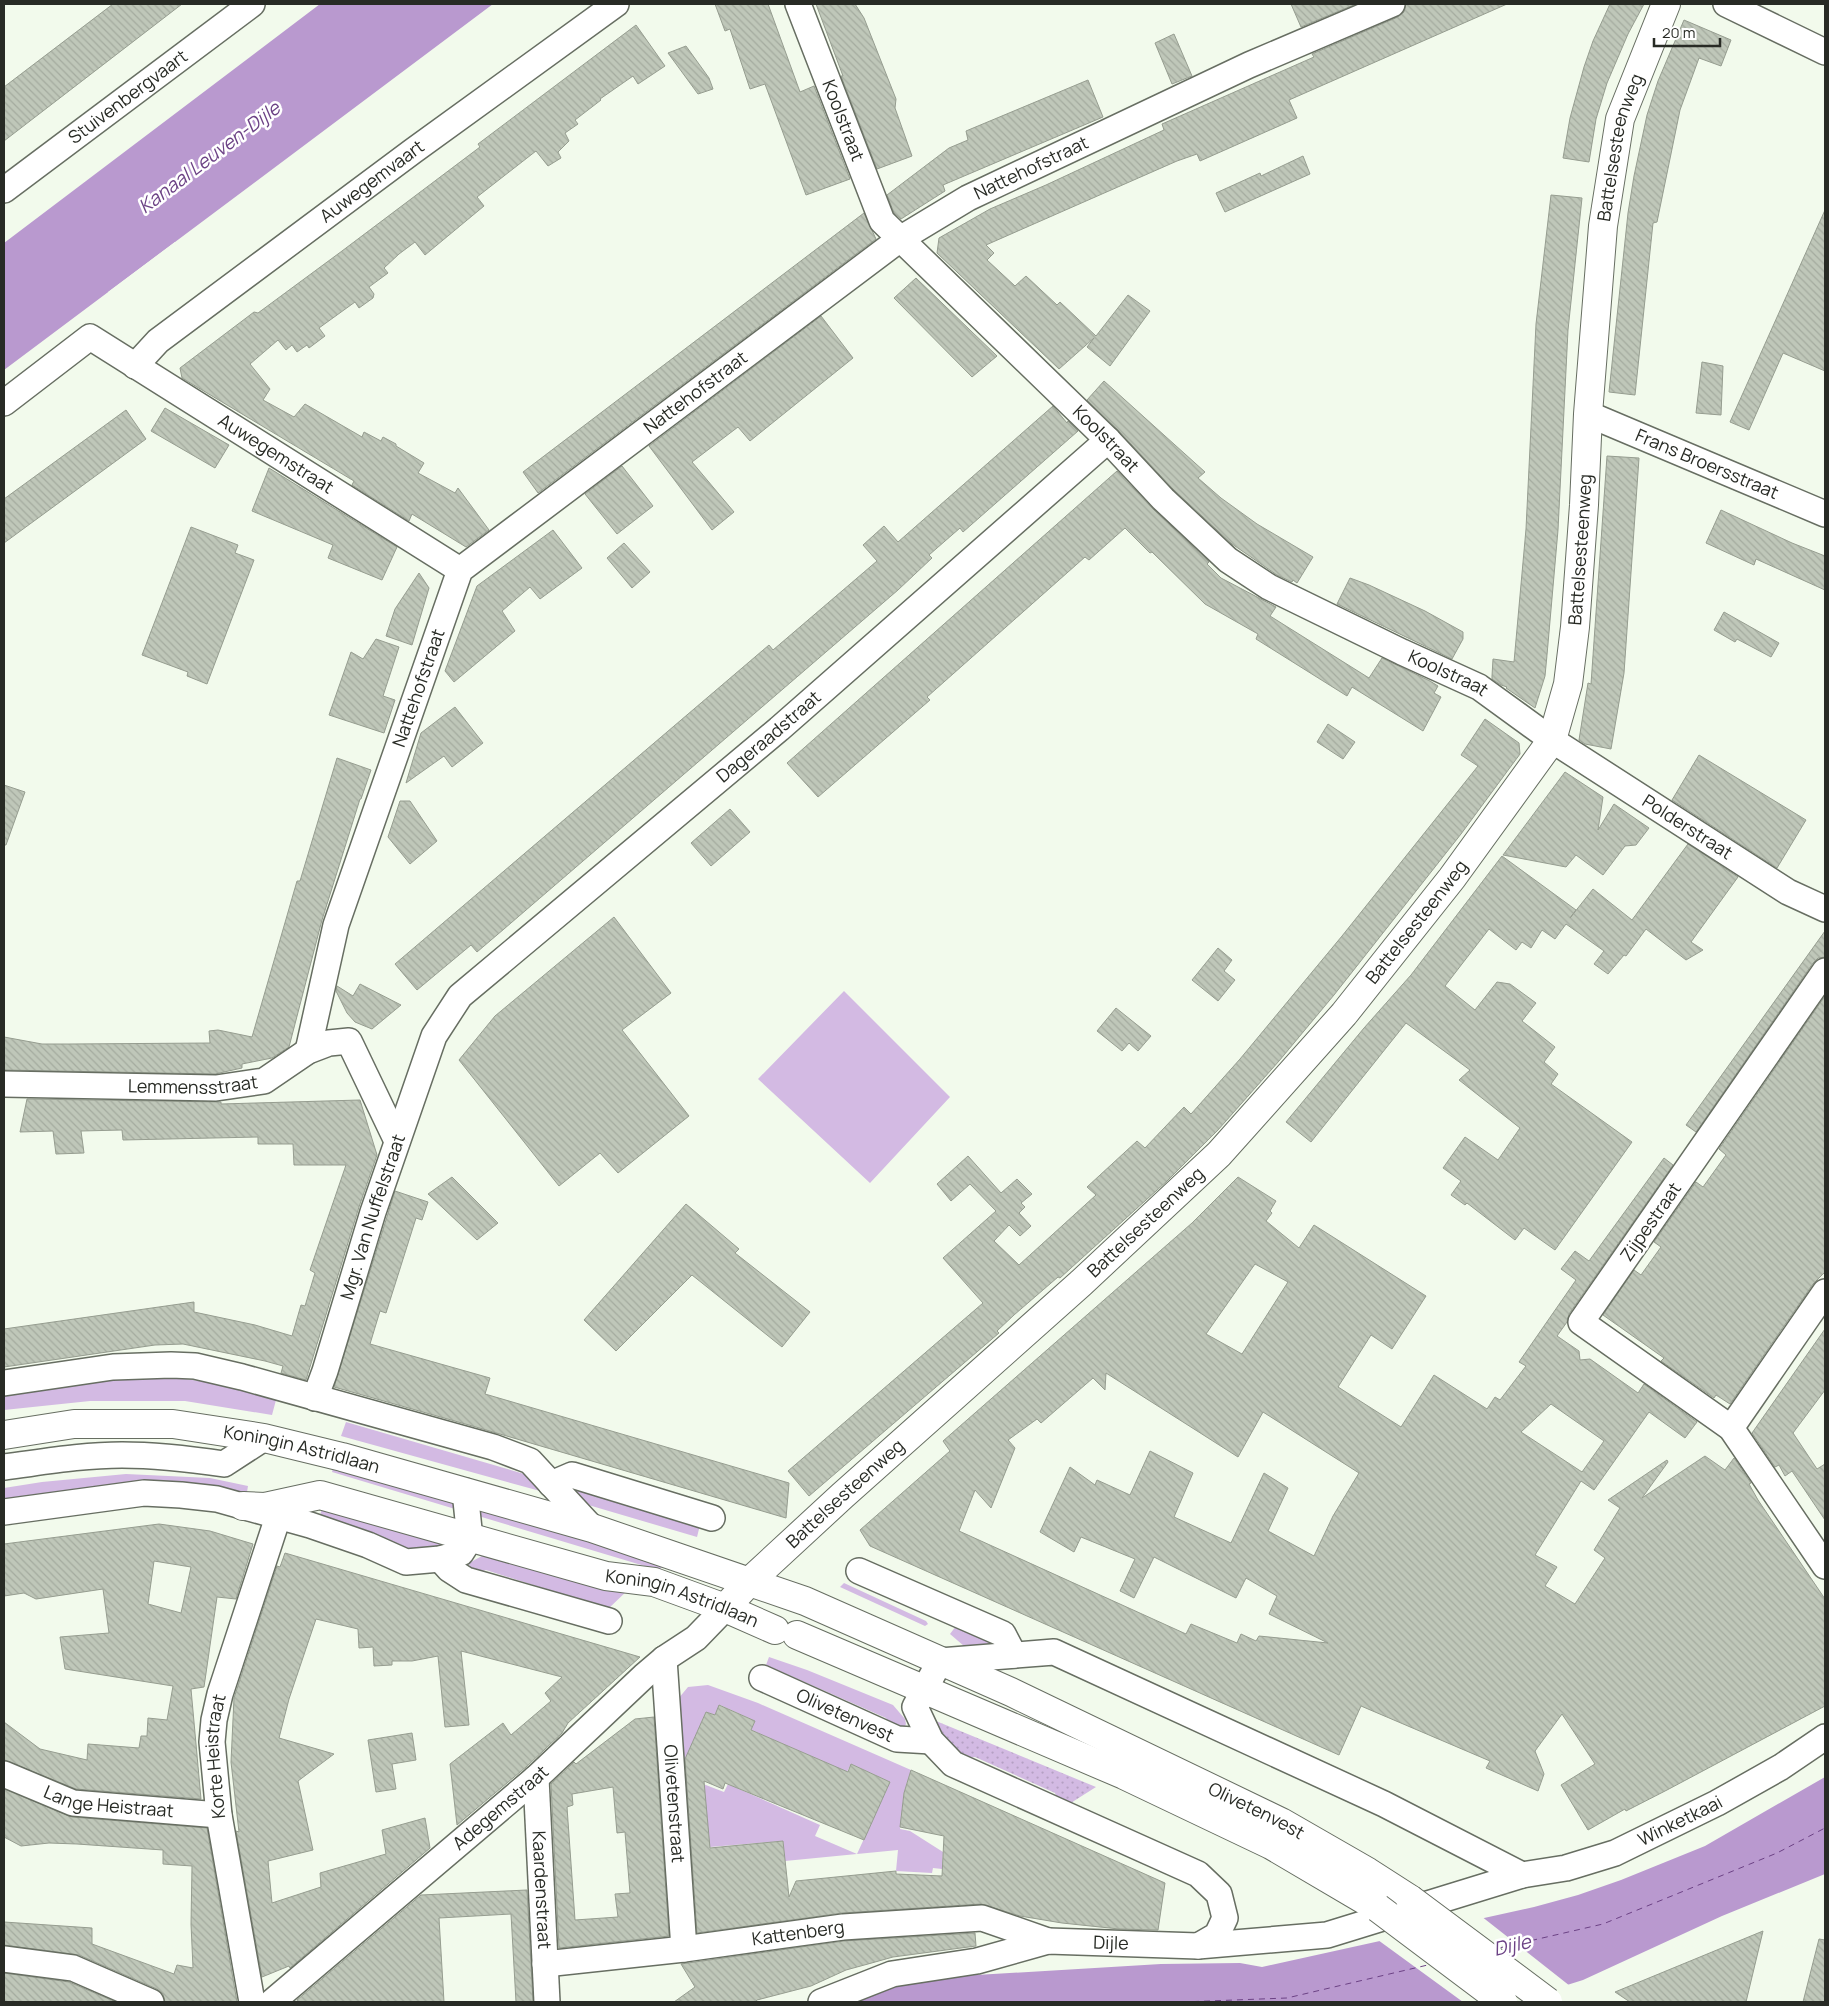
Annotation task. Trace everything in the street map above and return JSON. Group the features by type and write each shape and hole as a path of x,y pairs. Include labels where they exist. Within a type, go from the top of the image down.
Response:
{"main road":[{"name":"Battelsesteenweg","path":"726,1608 750,1581 842,1496 1081,1283 1220,1154 1344,1014 1452,878 1552,740 1568,684 1574,637 1584,505 1588,414 1603,226 1620,119 1666,4"},
{"name":"Koningin Astridlaan","path":"4,1435 74,1424 173,1424 264,1438 342,1457 592,1528 805,1601"},
{"name":"Koningin Astridlaan","path":"243,1506 265,1507 320,1495 606,1576 654,1582 726,1608 786,1633"},
{"name":"Olivetenvest","path":"805,1601 1024,1698 1281,1822 1368,1872 1410,1899 1548,2002"},
{"name":"Olivetenvest","path":"786,1633 924,1689 1124,1775 1271,1845 1378,1908 1503,2002"}],"street":[{"name":"Stuivenbergvaart","path":"4,190 252,4"},
{"name":"Auwegemvaart","path":"136,366 158,341 413,151 616,4"},
{"name":"Koolstraat","path":"798,4 882,221 1108,440 1163,499 1228,560 1270,587 1402,652 1479,687 1552,740"},
{"name":"Nattehofstraat","path":"308,1051 336,925 460,570 900,239 968,198 1249,65 1392,4"},
{"path":"1726,4 1825,52"},
{"name":"Auwegemstraat","path":"4,403 90,337 460,570"},
{"name":"Frans Broersstraat","path":"1588,414 1825,514"},
{"name":"Dageraadstraat","path":"434,1036 460,996 779,729 1108,440"},
{"name":"Polderstraat","path":"1552,740 1788,892 1825,909"},
{"name":"Zijpestraat","path":"1731,1428 1581,1322 1825,971"},
{"name":"Mgr. Van Nuffelstraat","path":"315,1398 326,1371 373,1212 434,1036"},
{"name":"Lemmensstraat","path":"4,1084 216,1088 264,1081 308,1051 329,1043 349,1041 397,1142"},
{"path":"1825,1292 1731,1428 1825,1566"},
{"name":"Koningin Astridlaan","path":"4,1383 113,1367 195,1366 493,1447 530,1461 592,1528"},
{"name":"Koningin Astridlaan","path":"4,1468 71,1458 122,1455 172,1457 224,1464 264,1438"},
{"path":"551,1484 572,1474 712,1518"},
{"path":"465,1491 470,1539"},
{"name":"Koningin Astridlaan","path":"4,1512 144,1493 181,1495 243,1506 310,1525 368,1545 406,1562 440,1559 461,1553 470,1539"},
{"name":"Korte Heistraat","path":"252,2002 219,1814 212,1742 214,1720 220,1694 278,1517"},
{"path":"440,1559 449,1570 466,1580 609,1621"},
{"path":"858,1571 1003,1634 1014,1655"},
{"name":"Adegemstraat","path":"272,2002 536,1778 664,1659 696,1638 726,1608"},
{"name":"Olivetenvest","path":"1198,1946 1217,1935 1225,1918 1219,1894 1198,1874 953,1764 931,1740 915,1707 940,1661 1054,1652 1384,1804 1522,1875"},
{"name":"Olivetenstraat","path":"664,1659 684,1949"},
{"name":"Olivetenvest","path":"762,1678 897,1740 931,1740"},
{"name":"Winketkaai","path":"1522,1875 1566,1868 1615,1854 1725,1799 1781,1767 1825,1737"},
{"name":"Lange Heistraat","path":"4,1774 73,1803 219,1814"},
{"name":"Kaardenstraat","path":"536,1778 547,2002"},
{"name":"Dijle","path":"821,2002 892,1974 977,1961 1048,1941 1198,1946 1327,1934 1522,1875"},
{"name":"Kattenberg","path":"544,1964 684,1949 842,1927 982,1918 1048,1941"},
{"path":"4,1961 73,1968 151,2002"}],"shaded area":[{"path":"844,991 950,1097 870,1183 758,1079"},
{"path":"171,1377 221,1384 276,1400 272,1415 185,1401 90,1401 4,1410 4,1396 101,1381"},
{"path":"346,1422 531,1476 541,1487 540,1491 341,1436"},
{"path":"333,1468 578,1539 590,1538 668,1562 660,1569 648,1567 332,1472"},
{"path":"126,1474 210,1478 248,1486 246,1498 4,1506 4,1488 42,1482"},
{"path":"575,1486 700,1525 697,1537 585,1504 573,1491"},
{"path":"323,1505 450,1542 450,1548 422,1556 318,1522"},
{"path":"482,1556 629,1589 608,1609 486,1570 479,1572 470,1569 469,1563"},
{"path":"844,1583 926,1621 928,1624 925,1626 840,1587"},
{"path":"956,1626 991,1641 989,1648 971,1652 950,1634"},
{"path":"769,1657 807,1670 893,1705 905,1719 906,1724 904,1728 890,1727 886,1718 766,1665"},
{"path":"708,1685 758,1703 911,1770 904,1793 900,1829 910,1831 943,1852 942,1869 933,1868 932,1873 896,1871 898,1850 857,1854 890,1782 851,1764 847,1772 751,1730 755,1721 720,1705 715,1715 706,1712 680,1772 678,1699 688,1687"},
{"path":"936,1721 1096,1787 1066,1806 1058,1801 1055,1793 975,1757 964,1759 932,1726"},
{"path":"685,1777 724,1792 728,1784 820,1825 815,1836 857,1854 785,1861 783,1841 710,1847 705,1800 688,1802"}],"water":[{"name":"Kanaal Leuven-Dijle","path":"320,4 493,4 4,370 4,243"},
{"path":"1825,1777 1825,1874 1722,1916 1583,1980 1513,2002 857,2002 885,1988 926,1978 1161,1964 1240,1963 1262,1967 1534,1907 1578,1895 1621,1880 1705,1846"}],"pier":[{"path":"175,242 176,244 109,294 108,292"},
{"path":"1481,1916 1570,1986 1521,2002 1463,2002 1378,1940"}],"building":[{"path":"113,4 182,4 4,141 4,87"},
{"path":"715,4 768,4 800,92 814,86 850,179 806,195 765,84 750,89 730,29 725,31"},
{"path":"816,4 855,4 864,18 896,99 895,108 912,156 877,169 841,76 843,76"},
{"path":"1291,4 1356,4 1301,27"},
{"path":"1406,4 1507,4 1289,100 1297,118 1200,161 1197,154 1177,161 986,245 994,253 987,260 1015,286 1026,276 1057,305 1060,302 1096,336 1128,295 1150,311 1110,366 1087,347 1094,338 1059,369 937,253 939,238 990,209 1164,130 1162,124 1314,57 1312,54 1398,17 1404,12"},
{"path":"1610,4 1644,4 1628,34 1607,83 1596,119 1589,162 1563,158 1570,118 1584,67 1593,41"},
{"path":"1684,20 1731,40 1721,66 1699,58 1680,110 1657,222 1653,223 1635,395 1609,392 1628,213 1634,176 1647,115 1658,81"},
{"path":"636,25 665,66 638,84 633,76 600,99 575,120 578,124 565,133 569,141 558,152 561,158 548,166 536,151 477,197 484,206 425,255 415,242 399,254 384,268 388,273 369,287 374,294 373,298 359,308 355,302 319,328 325,336 309,348 307,345 297,352 292,345 286,350 278,340 250,364 270,389 263,400 294,417 305,404 362,437 364,432 381,441 383,437 396,444 396,446 424,463 418,473 455,493 458,488 489,530 466,547 412,514 409,521 352,485 354,481 182,378 180,368 254,312 258,313 342,251 480,147 478,144"},
{"path":"1174,34 1192,76 1172,84 1155,43"},
{"path":"686,46 709,78 713,89 698,94 668,53"},
{"path":"1088,80 1103,117 943,185 945,191 901,219 894,213 887,195 949,148 968,140 966,131"},
{"path":"1303,156 1310,174 1225,212 1216,193 1260,173 1261,176"},
{"path":"1551,195 1582,198 1568,330 1558,530 1547,655 1545,676 1535,708 1507,687 1492,679 1492,676 1493,659 1514,662 1526,529 1536,324"},
{"path":"1825,210 1825,371 1783,353 1749,430 1730,422"},
{"path":"864,213 876,239 538,493 523,472"},
{"path":"916,278 997,356 972,377 894,298"},
{"path":"821,316 853,358 750,441 738,427 692,462 734,512 712,530 649,446"},
{"path":"1702,362 1723,366 1721,415 1696,413"},
{"path":"1104,381 1205,472 1198,478 1221,498 1257,524 1313,557 1297,583 1277,575 1232,544 1173,489 1087,400"},
{"path":"1053,406 1067,423 1068,421 1078,431 963,532 960,528 929,555 932,558 898,590 477,952 471,945 417,990 395,964 769,645 773,650 877,561 863,545 884,526 898,542"},
{"path":"165,408 229,445 215,468 151,431"},
{"path":"126,410 146,439 4,543 4,499"},
{"path":"1607,456 1639,458 1624,673 1611,749 1585,744 1579,740 1588,683 1591,684"},
{"path":"622,466 653,506 617,534 585,494"},
{"path":"269,468 397,547 382,580 328,558 333,545 252,511"},
{"path":"1117,471 1153,509 1209,562 1207,564 1221,578 1276,607 1270,616 1369,678 1382,658 1438,686 1434,693 1441,697 1423,731 1352,687 1347,696 1256,639 1258,634 1205,604 1125,528 1089,560 1085,557 927,697 930,700 818,797 787,763"},
{"path":"1721,510 1825,556 1825,590 1756,559 1754,565 1706,543"},
{"path":"191,527 238,545 235,553 254,560 207,684 187,676 188,672 142,655"},
{"path":"553,530 582,568 540,599 530,587 502,611 515,631 454,682 445,671 477,586"},
{"path":"624,543 650,572 632,588 607,558"},
{"path":"419,573 429,588 412,645 386,636 395,609"},
{"path":"1350,578 1425,611 1463,632 1463,639 1452,659 1337,604"},
{"path":"1724,612 1779,643 1771,657 1737,639 1735,642 1714,630"},
{"path":"376,639 399,647 383,696 395,700 384,733 329,715 351,652 363,659"},
{"path":"455,707 483,743 452,767 444,756 406,783 421,733"},
{"path":"1485,719 1519,743 1520,754 1461,834 1334,995 1279,1061 1218,1130 1167,1181 1060,1278 1058,1277 1014,1315 997,1331 999,1333 809,1496 788,1471 983,1303 943,1258 996,1211 970,1184 951,1201 937,1184 968,1156 1001,1193 1017,1179 1032,1194 1021,1203 1025,1207 1019,1213 1031,1226 1020,1236 1009,1225 994,1241 1019,1265 1096,1195 1087,1187 1137,1141 1145,1148 1184,1107 1191,1114 1240,1059 1342,936 1478,766 1461,755"},
{"path":"1328,724 1355,742 1343,759 1317,742"},
{"path":"1699,755 1806,820 1777,868 1672,800"},
{"path":"337,758 371,770 322,920 289,1047 272,1058 242,1064 242,1068 215,1074 4,1070 4,1037 42,1044 210,1043 209,1031 218,1030 252,1037 297,881 300,881"},
{"path":"1565,772 1603,797 1598,830 1614,804 1649,828 1636,845 1625,846 1603,875 1576,855 1566,867 1503,855"},
{"path":"4,785 25,792 6,845 4,845"},
{"path":"400,801 410,801 437,841 410,864 388,837"},
{"path":"730,809 750,832 711,866 691,843"},
{"path":"1688,844 1738,877 1691,942 1703,950 1686,960 1646,929 1626,956 1624,955 1608,974 1594,964 1604,951 1566,924 1555,939 1542,930 1531,948 1522,942 1516,950 1489,929 1445,986 1475,1010 1497,982 1510,984 1536,1003 1522,1021 1555,1047 1544,1062 1558,1074 1551,1084 1632,1142 1555,1250 1524,1228 1515,1240 1467,1203 1465,1205 1451,1195 1461,1181 1443,1168 1465,1137 1498,1160 1520,1128 1459,1080 1470,1070 1406,1023 1311,1142 1286,1122 1411,975 1502,856 1576,910 1570,918 1593,889 1632,920"},
{"path":"614,917 671,993 622,1030 689,1116 618,1173 600,1153 559,1186 459,1060 495,1016"},
{"path":"1825,931 1825,957 1818,958 1813,963 1696,1132 1686,1125"},
{"path":"1218,948 1232,960 1224,971 1235,980 1218,1001 1192,980"},
{"path":"360,984 401,1005 372,1029 355,1022 347,1013 336,991 337,986 353,996"},
{"path":"1825,996 1825,1272 1813,1284 1730,1404 1716,1395 1714,1398 1661,1361 1664,1358 1603,1315 1634,1270 1641,1275 1661,1247 1654,1242 1696,1182 1703,1187 1726,1155 1719,1149"},
{"path":"1116,1008 1151,1036 1138,1051 1129,1043 1122,1051 1097,1031"},
{"path":"27,1099 221,1102 221,1104 360,1100 377,1155 359,1207 306,1380 281,1373 283,1366 183,1344 155,1345 4,1367 4,1329 194,1302 194,1312 255,1325 292,1336 301,1305 305,1306 315,1273 310,1270 346,1165 294,1165 293,1144 258,1144 258,1137 123,1140 122,1130 81,1131 84,1153 56,1154 53,1131 20,1132"},
{"path":"1664,1158 1673,1165 1569,1314 1567,1322 1557,1336 1579,1351 1580,1360 1590,1359 1638,1393 1644,1384 1697,1422 1685,1438 1649,1412 1594,1490 1581,1481 1535,1555 1557,1567 1545,1586 1575,1604 1605,1558 1594,1550 1620,1508 1608,1500 1667,1460 1668,1462 1642,1498 1705,1456 1725,1470 1734,1458 1751,1483 1749,1484 1758,1500 1825,1599 1825,1706 1588,1830 1561,1785 1595,1764 1562,1714 1535,1751 1544,1774 1538,1791 1486,1768 1490,1761 1361,1706 1339,1755 870,1546 860,1530 950,1451 943,1441 1192,1223 1238,1177 1276,1201 1270,1211 1272,1213 1266,1221 1299,1248 1314,1225 1426,1296 1392,1349 1371,1335 1338,1387 1401,1427 1434,1375 1487,1409 1495,1397 1500,1400 1526,1366 1519,1362 1576,1280 1561,1269 1575,1251 1589,1261","holes":["1255,1264 1288,1282 1242,1354 1206,1334","1106,1373 1238,1457 1263,1412 1359,1473 1333,1516 1314,1556 1268,1531 1288,1488 1264,1473 1231,1543 1174,1517 1193,1473 1150,1451 1130,1495 1097,1480 1095,1485 1070,1467 1040,1532 1074,1552 1081,1537 1135,1559 1120,1591 1134,1598 1154,1557 1236,1598 1246,1578 1277,1596 1269,1614 1328,1643 1259,1636 1256,1641 1241,1634 1237,1643 1191,1624 1186,1634 959,1531 975,1490 991,1508 1015,1448 1008,1440 1037,1419 1041,1423 1093,1378 1105,1390","1551,1404 1604,1441 1582,1472 1521,1432"]},
{"path":"452,1177 498,1223 477,1240 428,1194"},
{"path":"395,1191 428,1202 422,1220 416,1218 386,1313 380,1311 370,1344 490,1378 485,1394 789,1483 786,1518 334,1387"},
{"path":"686,1204 739,1249 735,1253 810,1312 782,1347 692,1275 616,1351 584,1320"},
{"path":"1825,1329 1825,1390 1793,1433 1817,1469 1825,1464 1825,1520 1792,1471 1785,1476 1779,1465 1775,1467 1752,1433"},
{"path":"159,1524 210,1531 253,1544 236,1599 217,1597 204,1687 191,1689 201,1799 76,1789 4,1760 4,1722 40,1749 87,1760 88,1744 139,1748 141,1736 147,1736 148,1718 167,1720 173,1686 65,1669 60,1637 109,1633 103,1589 36,1599 24,1593 4,1596 4,1544","holes":["154,1561 191,1567 181,1613 148,1604"]},
{"path":"285,1553 640,1657 568,1723 562,1733 526,1767 457,1825 450,1764 503,1723 511,1735 551,1701 545,1693 562,1677 461,1651 469,1725 445,1727 438,1656 412,1661 392,1661 392,1665 374,1666 373,1647 359,1648 358,1629 316,1619 289,1699 279,1738 334,1754 298,1781 313,1850 268,1861 272,1903 321,1887 320,1873 386,1854 382,1830 425,1818 430,1848 290,1968 289,1966 262,1977 236,1831 239,1832 231,1762 234,1698 277,1566 280,1567"},
{"path":"719,1705 755,1721 751,1730 848,1772 851,1764 890,1782 864,1840 725,1783 723,1789 704,1781 710,1848 783,1841 789,1897 796,1881 896,1871 896,1874 942,1876 944,1836 900,1827 904,1793 911,1770 1165,1883 1158,1930 1119,1929 1062,1923 1020,1916 981,1904 842,1913 697,1933 685,1759 706,1712 715,1715"},
{"path":"654,1717 669,1936 559,1948 551,1784 574,1762 576,1764 635,1719","holes":["613,1787 617,1833 625,1832 630,1893 615,1894 618,1917 575,1920 567,1807 573,1805 572,1794"]},
{"path":"412,1733 416,1760 392,1764 396,1789 376,1792 368,1740"},
{"path":"4,1789 72,1817 207,1828 237,2002 165,2002 163,1994 157,1989 79,1955 4,1945 4,1922 92,1928 92,1944 174,1974 177,1965 193,1968 191,1924 192,1866 163,1864 163,1850 49,1843 21,1846 4,1837"},
{"path":"527,1890 533,2002 516,2002 511,1914 439,1918 444,2002 298,2002 297,2000 421,1895"},
{"path":"1763,1931 1746,2002 1630,2002 1615,1992"},
{"path":"975,1933 976,1946 893,1957 846,1970 811,1986 755,2002 674,2002 695,1987 681,1964 844,1941"},
{"path":"1819,1939 1825,1940 1825,2002 1803,2002"},
{"path":"4,1973 69,1982 116,2002 4,2002"}],"ferry route":[{"path":"1499,1948 1603,1924 1777,1853 1825,1828"},
{"path":"1182,2002 1287,1998 1432,1964"}]}
